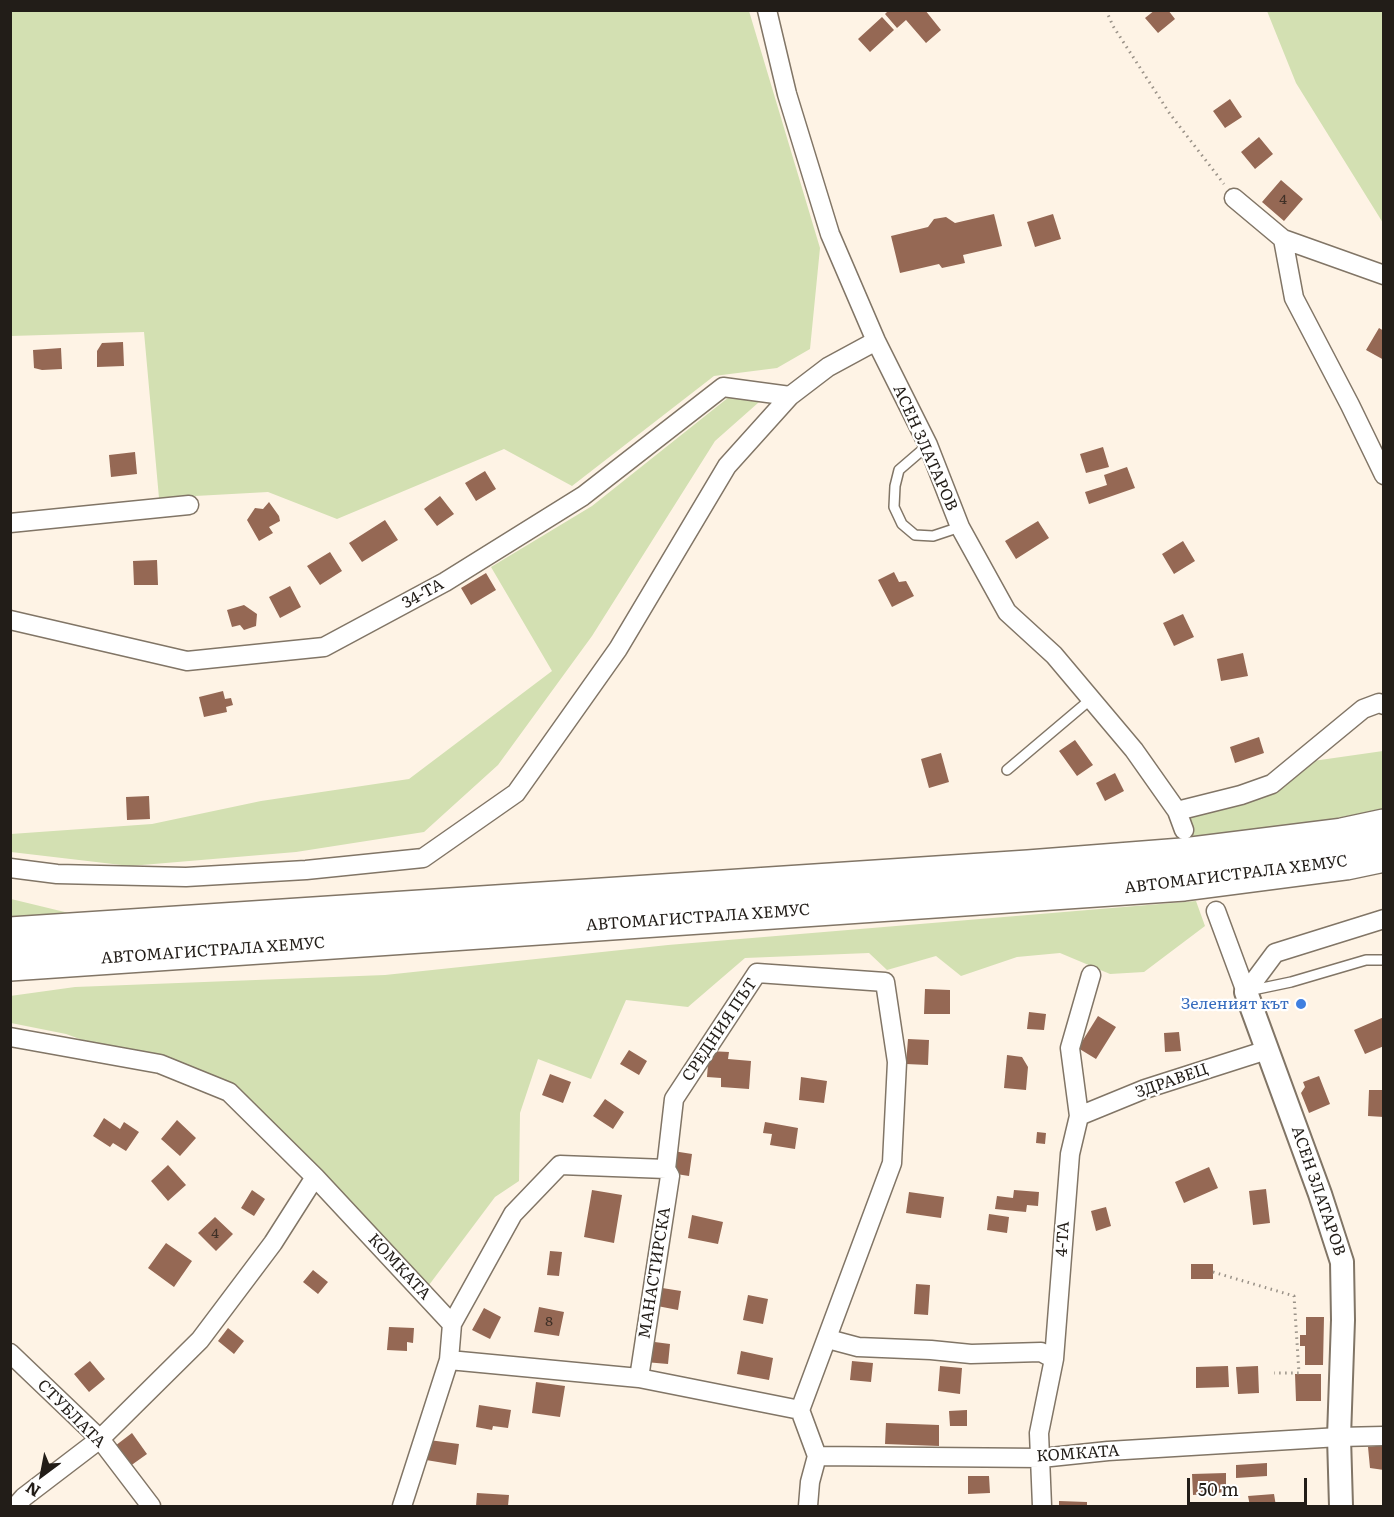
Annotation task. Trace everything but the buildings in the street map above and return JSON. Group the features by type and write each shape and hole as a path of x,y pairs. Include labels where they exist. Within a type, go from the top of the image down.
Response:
{"highway":[{"name":"АВТОМАГИСТРАЛА ХЕМУС","path":"10,934 1182,855 1342,835 1383,826"},
{"name":"АВТОМАГИСТРАЛА ХЕМУС","path":"10,964 1184,885 1346,863 1383,855"}],"street":[{"name":"АСЕН ЗЛАТАРОВ","path":"766,10 787,94 830,234 876,341 928,446 960,527 1007,612 1054,655 1134,750 1178,811 1184,830"},
{"path":"1234,198 1283,239 1383,275"},
{"path":"1283,239 1294,298 1350,405 1383,475"},
{"path":"10,868 57,874 186,877 306,870 423,858 516,793 618,649 726,466 790,396 828,367 876,341"},
{"name":"34-ТА","path":"10,620 187,661 324,647 445,582 584,496 723,387 790,396"},
{"path":"10,523 189,505"},
{"path":"1178,811 1241,795 1272,783 1363,709 1379,703 1383,705"},
{"name":"АСЕН ЗЛАТАРОВ","path":"1216,911 1320,1194 1342,1262 1343,1320 1339,1437 1341,1506"},
{"path":"1246,992 1275,953 1383,919"},
{"name":"СРЕДНИЯ ПЪТ","path":"666,1169 674,1099 757,973 885,982 897,1062 892,1163 800,1410"},
{"name":"4-ТА","path":"1042,1506 1040,1433 1054,1359 1070,1154 1078,1116 1070,1048 1091,975"},
{"name":"КОМКАТА","path":"10,1037 160,1064 229,1092 315,1177 452,1324"},
{"name":"ЗДРАВЕЦ","path":"1078,1116 1145,1089 1267,1050"},
{"path":"402,1506 449,1360 452,1324 513,1214 560,1165 666,1169"},
{"name":"МАНАСТИРСКА","path":"639,1378 670,1176 666,1169"},
{"path":"16,1506 24,1497 100,1439 200,1340 273,1243 315,1177"},
{"path":"828,1339 858,1347 971,1354 1041,1352 1054,1359"},
{"name":"СТУБЛАТА","path":"10,1353 100,1439 150,1506"},
{"path":"449,1360 639,1378 800,1410 817,1456 810,1482 808,1506"},
{"name":"КОМКАТА","path":"817,1456 1041,1458 1108,1451 1383,1436"}],"lane":[{"path":"928,446 899,470 895,486 894,507 902,524 915,535 933,536 960,527"},
{"path":"1007,770 1091,699"},
{"path":"1246,992 1291,982 1366,960 1383,960"}],"path":[{"path":"1106,10 1113,26 1170,114 1234,198"},
{"path":"1213,1272 1294,1296 1299,1372 1274,1373"}],"green space":[{"path":"11,11 749,11 820,248 810,349 777,368 714,376 572,486 504,449 337,519 268,492 159,498 144,332 11,336"},
{"path":"1267,11 1383,11 1383,223 1296,83"},
{"path":"767,395 715,441 592,636 498,765 424,832 296,852 130,866 11,852 11,834 152,824 261,801 409,779 552,671 491,567 592,506 729,397"},
{"path":"1383,751 1383,810 1290,826 1193,837 1181,814 1299,763"},
{"path":"11,899 73,914 11,918"},
{"path":"1196,901 1205,926 1144,972 1110,974 1060,953 1017,957 961,976 936,956 887,970 869,953 745,958 688,1007 626,1000 591,1079 538,1059 520,1113 519,1181 495,1197 429,1285 311,1163 214,1088 66,1034 11,1023 10,996 75,987 385,975 668,945"}],"place":[{"name":"Зеленият кът","path":"1301,1004"}]}
